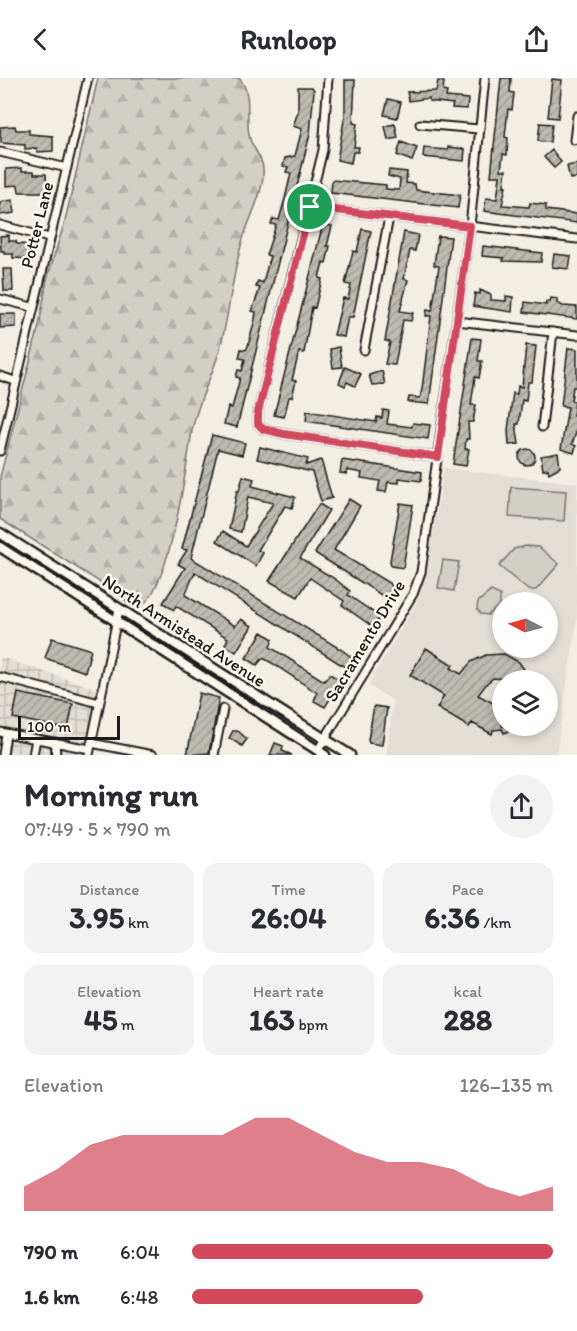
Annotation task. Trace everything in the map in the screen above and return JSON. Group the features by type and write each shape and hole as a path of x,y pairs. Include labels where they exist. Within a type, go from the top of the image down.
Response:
{"main road":[{"name":"North Armistead Avenue","path":"0,533 350,755"},
{"name":"North Armistead Avenue","path":"0,547 321,753"}],"street":[{"name":"Potter Lane","path":"0,451 2,428 88,78"},
{"path":"328,78 326,133 310,207 258,412 258,424 263,429 284,434 438,457"},
{"name":"Sacramento Drive","path":"321,753 324,740 413,594 421,572 470,226 485,78"},
{"path":"574,140 577,116"},
{"path":"420,124 479,129"},
{"path":"0,152 67,168"},
{"path":"310,207 577,239"},
{"path":"364,350 389,217"},
{"path":"0,225 49,238"},
{"path":"0,299 32,307"},
{"path":"457,321 577,335"},
{"path":"542,427 553,332"},
{"path":"0,376 15,381"},
{"path":"90,749 118,609"},
{"path":"0,677 99,703"},
{"path":"214,755 223,709"},
{"path":"3,755 3,733 90,749 153,755"},
{"path":"33,755 36,739"},
{"path":"54,742 56,755"}],"shaded area":[{"path":"444,468 577,483 577,619 556,755 386,755 393,701 368,685 417,602 427,571"},
{"path":"0,657 97,689 84,755 0,755"}],"green space":[{"path":"98,78 239,78 246,92 250,139 263,168 259,196 239,255 220,349 194,421 181,497 168,552 151,595 140,607 130,604 114,591 0,519 0,477 39,326 47,279 65,221"},
{"path":"511,487 566,491 564,521 509,517"},
{"path":"526,546 539,547 559,564 536,590 528,590 499,566 514,549"},
{"path":"443,560 459,562 454,591 438,588"},
{"path":"491,591 493,592 492,611 488,615 481,614 477,609 478,602"}],"building":[{"path":"501,78 511,78 510,92 514,93 512,110 508,109 505,137 508,138 507,155 503,154 501,170 506,170 504,186 506,186 502,205 529,207 530,203 546,205 546,210 577,214 577,223 484,211 486,198 497,199 500,176 491,176"},
{"path":"552,79 562,80 558,118 548,117"},
{"path":"345,80 355,80 353,123 357,124 354,147 359,147 358,152 353,152 351,163 337,160 345,115"},
{"path":"438,81 444,82 443,91 447,92 446,97 468,99 467,109 452,108 453,104 429,101 429,98 409,101 407,92 436,91"},
{"path":"298,87 312,87 314,90 310,134 237,427 224,424 228,407 232,408 240,378 236,377 238,370 242,371 245,359 239,358 241,349 246,350 248,346 255,319 256,312 252,311 260,288 256,287 258,281 263,283 270,256 266,255 276,225 271,224 273,219 279,220 291,173 286,172 288,167 283,166 285,158 295,156 302,129 293,126 298,112"},
{"path":"388,99 401,102 397,118 384,115"},
{"path":"540,123 552,124 550,142 538,141"},
{"path":"395,124 398,138 388,140 385,126"},
{"path":"15,126 16,130 29,130 29,134 53,136 53,151 37,152 37,148 25,149 25,145 1,143 0,127"},
{"path":"401,142 417,148 412,161 397,155"},
{"path":"448,147 465,149 464,161 423,157 424,148 448,150"},
{"path":"552,150 561,162 554,168 544,157"},
{"path":"577,164 577,178 570,179 567,166"},
{"path":"22,168 22,171 34,171 34,174 46,174 47,192 19,192 18,185 6,186 6,169"},
{"path":"389,170 407,172 406,183 415,184 416,190 460,195 458,208 331,193 332,180 386,185 386,189 399,190 400,179 388,176"},
{"path":"13,200 15,213 0,215 0,202"},
{"path":"323,224 332,226 327,246 330,246 319,278 322,279 315,308 312,307 304,353 299,352 292,380 296,381 284,417 274,415"},
{"path":"362,229 371,231 353,317 348,317 344,337 334,335 343,298 348,299 351,285 345,284 353,251 357,252"},
{"path":"404,232 418,235 415,251 410,250 404,279 408,280 400,311 413,313 411,321 403,320 395,365 385,364 390,342 385,341"},
{"path":"9,235 9,241 35,245 32,259 13,258 13,254 4,254 4,251 1,251 0,236"},
{"path":"438,236 451,237 429,404 408,402 409,397 420,398 422,389 431,316 426,316 427,310 432,311 439,266 434,265"},
{"path":"483,246 542,253 541,262 503,261 504,258 482,256"},
{"path":"554,254 571,256 569,269 552,267"},
{"path":"3,269 12,269 13,291 4,291"},
{"path":"480,290 491,295 491,300 506,301 506,296 513,297 512,312 473,306 475,293 480,294"},
{"path":"551,298 557,299 557,303 563,306 577,307 577,319 524,312 525,302 546,305"},
{"path":"0,314 16,314 16,327 0,328"},
{"path":"472,338 481,339 478,361 482,361 479,378 475,377 471,405 476,405 473,422 468,422 469,439 466,439 465,449 469,449 466,466 453,464"},
{"path":"526,345 536,346 532,382 528,382 526,401 522,400 519,424 516,424 519,444 509,445 508,430 513,393 517,394 518,386 522,387"},
{"path":"339,347 342,367 333,368 330,349"},
{"path":"568,348 577,349 577,387 573,387 571,401 575,402 573,416 577,416 577,430 572,444 576,446 574,453 561,449 568,407 561,406"},
{"path":"345,367 361,374 355,386 347,382 345,386 339,383"},
{"path":"382,371 385,384 372,385 369,375"},
{"path":"383,410 389,411 387,424 412,427 413,423 430,425 428,439 306,421 307,411 376,422 377,417 382,418"},
{"path":"212,435 245,443 242,455 218,449 191,558 342,650 354,659 348,669 195,572 185,595 235,626 241,619 252,626 236,652 225,645 228,638 176,606 174,610 163,603 185,568 178,564 187,550 182,549"},
{"path":"260,447 308,459 306,465 321,460 332,498 321,501 312,472 257,459"},
{"path":"527,449 535,457 527,465 519,457"},
{"path":"558,453 560,467 549,473 548,469 543,470 541,456"},
{"path":"342,460 422,472 421,481 399,478 399,483 388,482 386,492 378,491 380,481 361,478 362,473 347,470 347,474 340,473"},
{"path":"243,476 254,479 252,486 295,497 292,508 285,506 258,550 263,553 256,566 217,541 223,531 246,546 273,503 248,497 241,532 229,529 237,491 239,491"},
{"path":"349,499 360,506 334,550 389,583 393,587 386,598 315,553"},
{"path":"400,503 413,505 403,568 391,566 390,561"},
{"path":"319,504 329,510 300,558 335,579 350,591 348,595 380,617 373,627 342,605 344,601 310,578 298,597 269,581"},
{"path":"262,632 273,639 270,647 324,681 330,674 341,681 325,707 314,701 317,693 272,663 263,658 257,665 246,658"},
{"path":"52,638 91,650 85,672 45,658"},
{"path":"426,648 453,665 451,668 461,674 471,662 486,655 492,655 492,658 512,658 519,662 524,670 492,670 492,679 478,695 492,702 492,734 472,723 469,727 437,708 444,696 410,675"},
{"path":"18,693 73,704 68,729 13,718"},
{"path":"199,693 219,698 209,753 187,755"},
{"path":"374,706 387,708 382,745 369,743 368,740"},
{"path":"233,731 238,731 247,739 242,746 229,738"},
{"path":"275,743 283,746 282,751 292,755 270,755"}],"route":[{"path":"310,207 470,226 438,457 284,434 263,429 258,424 258,412 310,207"}]}
